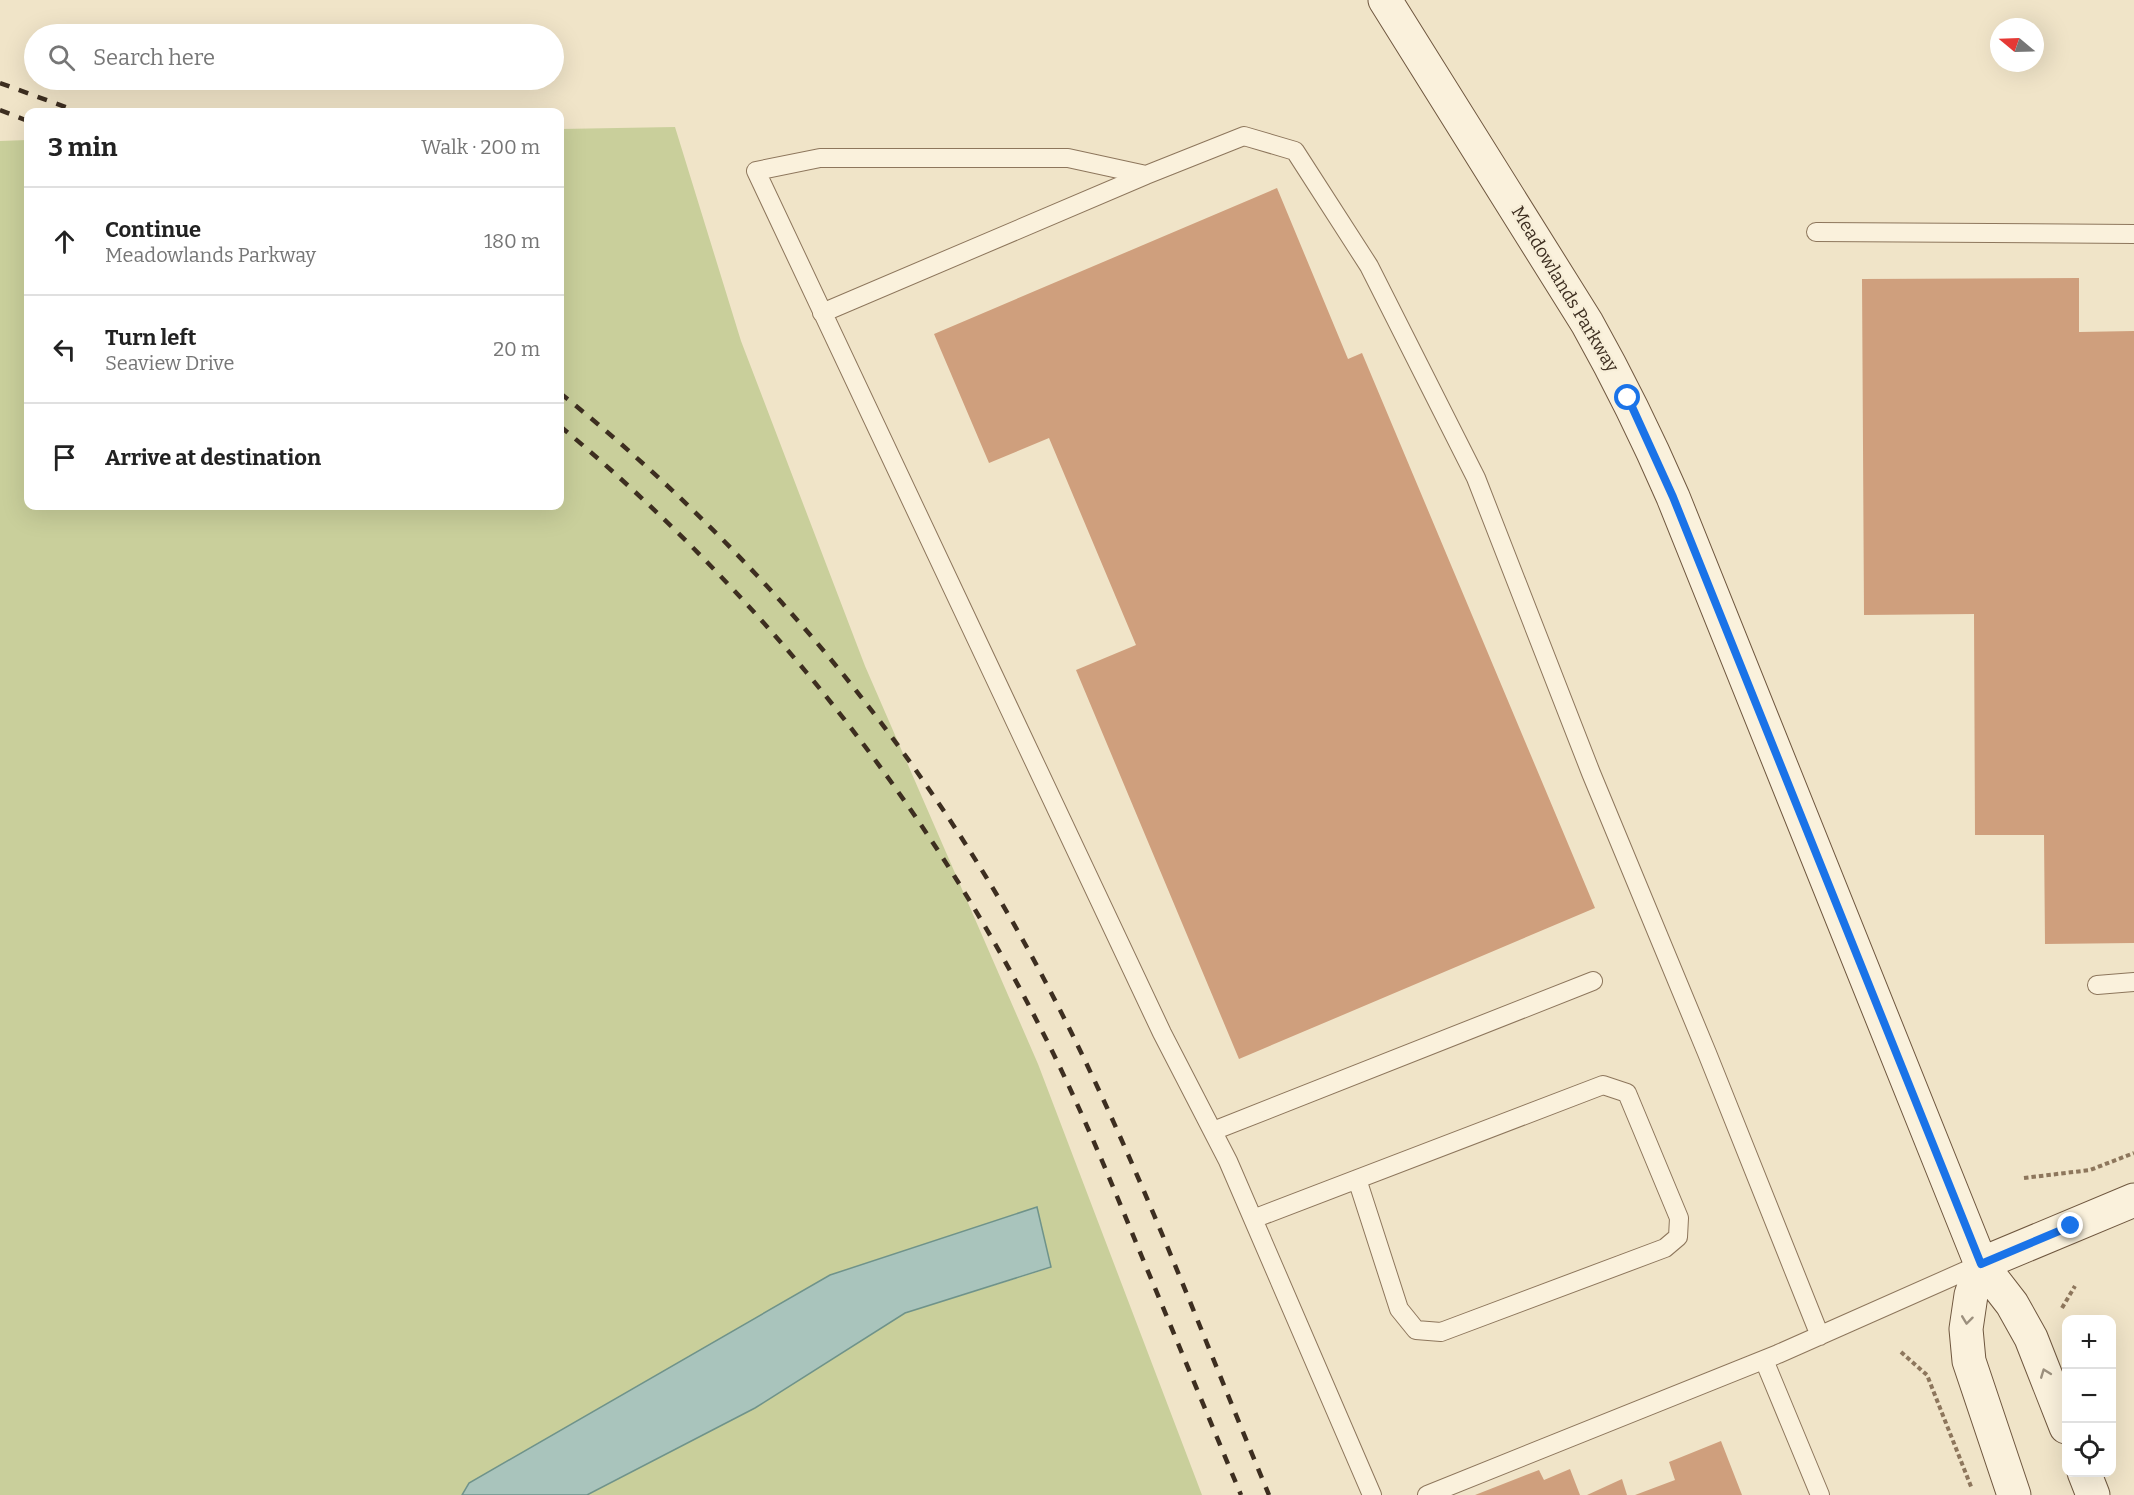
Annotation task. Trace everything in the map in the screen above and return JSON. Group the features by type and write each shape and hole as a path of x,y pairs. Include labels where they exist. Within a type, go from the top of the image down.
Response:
{"main road":[{"name":"Meadowlands Parkway","path":"1384,0 1587,323 1648,438 1981,1264 2012,1304 2031,1338 2065,1423"},
{"path":"2014,1495 1969,1361 1966,1329 1971,1295 1981,1264 2134,1200"},
{"path":"2086,1477 2093,1495"}],"lane":[{"path":"822,313 1146,175 1244,136 1295,151 1369,266 1476,478 1591,773 1707,1053 1820,1336"},
{"path":"1146,175 1068,158 819,158 756,171 1161,1033 1213,1131 1372,1495"},
{"path":"1816,232 2134,234"},
{"path":"1213,1131 1593,981"},
{"path":"2097,985 2134,982"},
{"path":"1253,1219 1357,1179 1603,1085 1627,1093 1679,1218 1678,1237 1665,1248 1441,1332 1416,1330 1399,1309 1357,1179"},
{"path":"1427,1495 1764,1360 1981,1264"},
{"path":"1764,1360 1820,1495"}],"path":[{"path":"2024,1178 2090,1170 2134,1153"},
{"path":"2062,1308 2075,1286"},
{"path":"1901,1352 1927,1375 1975,1495"}],"green space":[{"path":"675,127 741,341 865,666 1038,1064 1202,1495 587,1495 755,1408 905,1313 1050,1268 1037,1208 469,1483 462,1495 0,1495 0,141 24,140 24,510 564,510 564,129"}],"water":[{"path":"1037,1207 1051,1267 905,1313 755,1408 587,1495 462,1495 469,1483 830,1275"}],"building":[{"path":"1277,188 1348,359 1362,353 1595,908 1239,1059 1076,670 1136,645 1049,438 989,463 934,334"},
{"path":"2079,278 2079,332 2134,331 2134,943 2045,944 2044,835 1975,835 1974,614 1864,615 1862,279"},
{"path":"1721,1441 1742,1495 1635,1495 1675,1480 1669,1462"},
{"path":"1570,1469 1580,1495 1475,1495 1539,1470 1544,1480"},
{"path":"1622,1479 1627,1495 1587,1495"}],"railway":[{"path":"0,83 68,108"},
{"path":"0,110 24,119"},
{"path":"564,396 633,455 703,520 770,590 833,662 892,737 947,816 998,897 1077,1043 1163,1235 1269,1495"},
{"path":"564,430 633,490 702,557 768,628 830,702 889,779 943,859 994,941 1067,1083 1106,1169 1241,1495"}],"route":[{"path":"1628,398 1673,497 1981,1264 2071,1226"}]}
